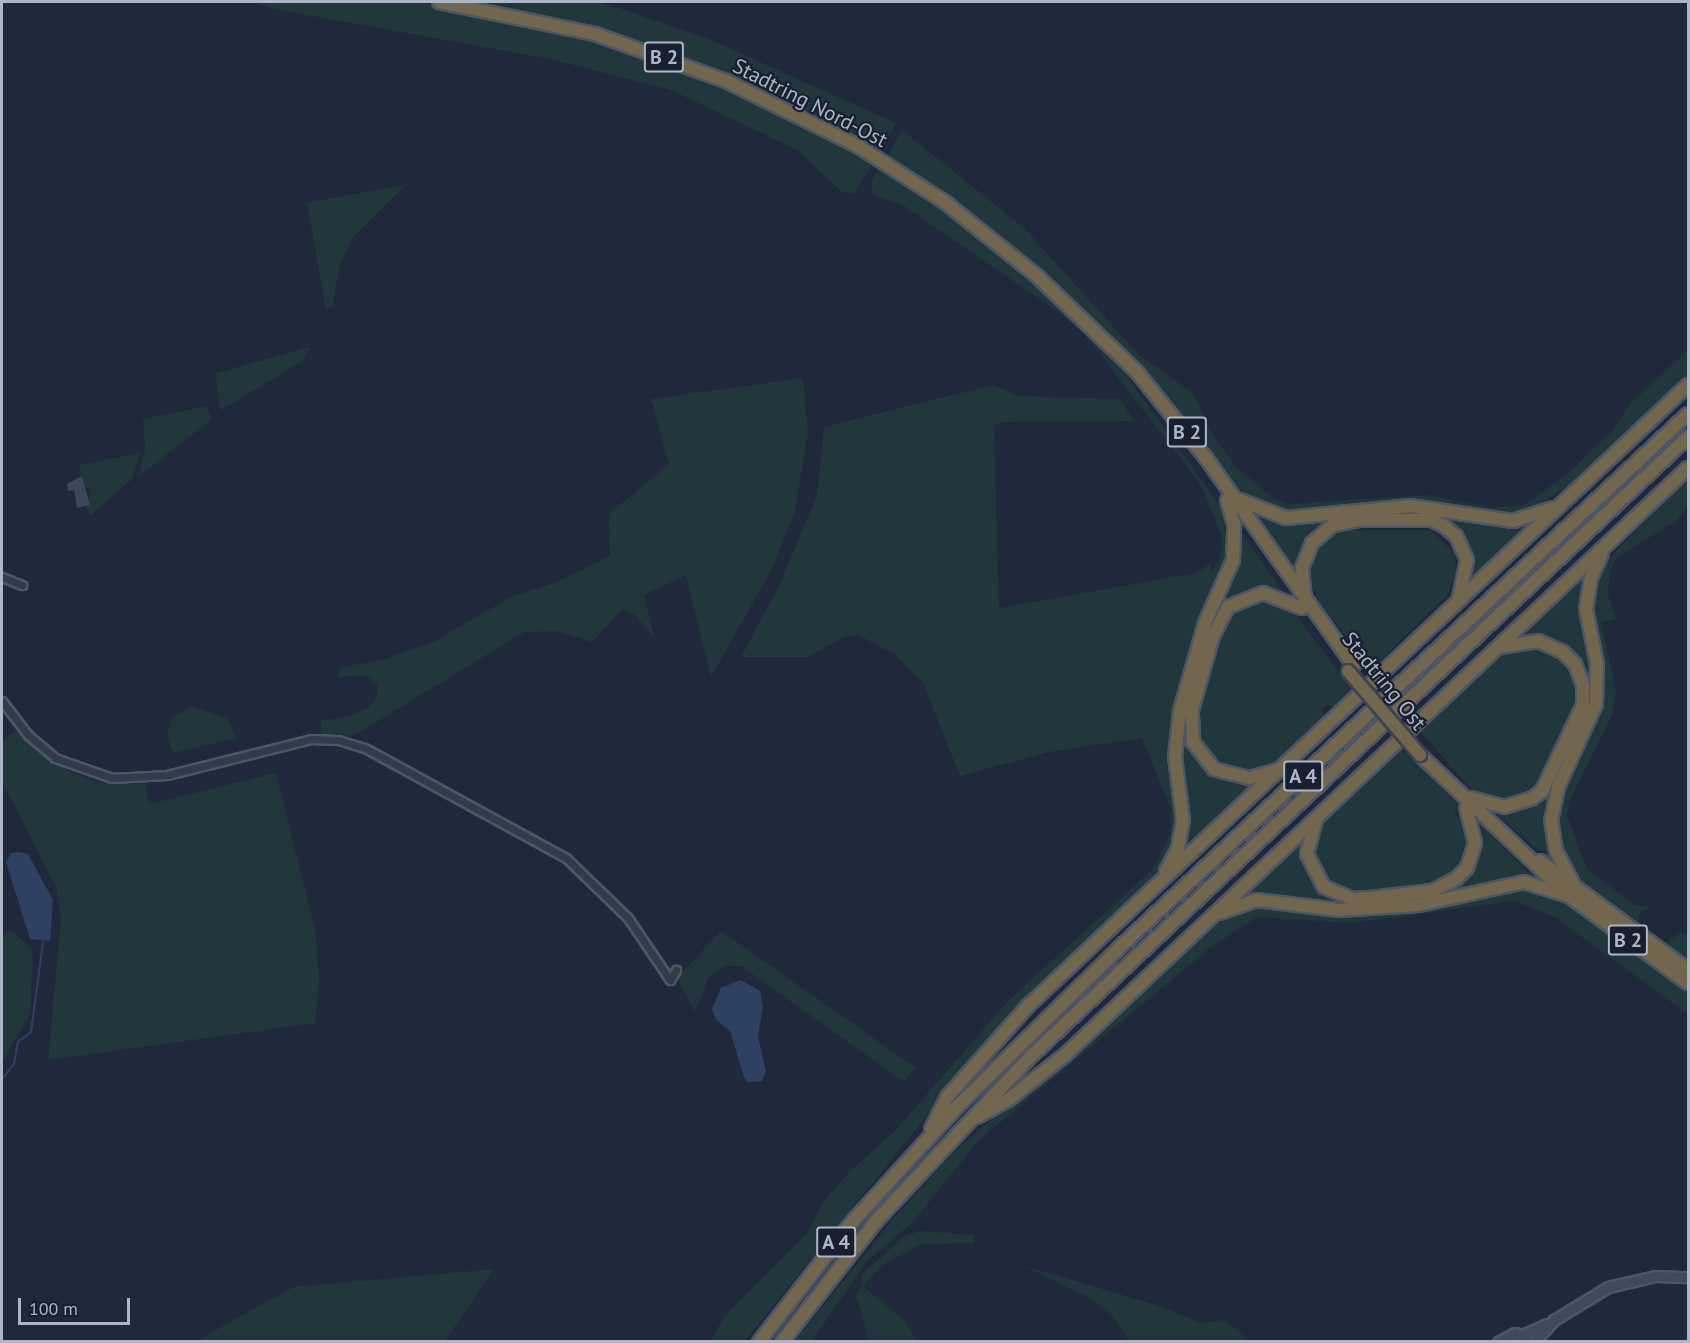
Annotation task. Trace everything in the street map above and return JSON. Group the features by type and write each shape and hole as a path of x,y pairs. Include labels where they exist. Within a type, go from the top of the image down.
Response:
{"highway":[{"name":"Stadtring Nord-Ost","path":"439,2 518,16 635,47 726,81 811,120 955,210 1037,276 1109,346 1230,498"},
{"path":"923,1144 948,1096 974,1064 1160,881 1689,386"},
{"name":"A 4","path":"759,1341 853,1221 923,1144 1118,950 1689,414"},
{"name":"A 4","path":"782,1341 877,1220 1028,1059 1689,437"},
{"path":"966,1124 1008,1100 1065,1055 1689,468"},
{"path":"1160,881 1181,834 1175,757 1179,711 1205,623 1233,560 1234,524 1230,498 1286,518 1410,506 1497,521 1543,513 1567,500"},
{"name":"B 2","path":"1230,498 1304,605"},
{"path":"1283,766 1249,778 1214,769 1193,742 1192,710 1213,636 1228,607 1263,593 1304,605 1305,556 1328,528 1359,520 1432,520 1456,537 1467,560 1464,588 1455,605"},
{"path":"1572,892 1556,851 1551,821 1558,787 1596,704 1599,687 1587,595 1607,544"},
{"name":"Stadtring Ost","path":"1304,605 1351,669 1422,753 1467,799 1572,892 1689,983"},
{"path":"1320,813 1308,842 1314,874 1337,895 1379,897 1444,887 1467,868 1475,830 1467,799 1504,807 1531,799 1542,791 1583,705 1583,685 1575,664 1563,652 1524,641 1495,650"},
{"path":"1210,917 1257,900 1356,910 1428,904 1524,882 1572,892"},
{"name":"Stadtring Ost","path":"1572,892 1689,970"}],"main road":[{"path":"1498,1341 1509,1334 1525,1338 1608,1287 1654,1276 1689,1277"},
{"path":"1534,1341 1554,1320"}],"street":[{"path":"2,577 22,585"},
{"path":"2,701 28,735 66,764 100,776 134,779 167,775 311,740 338,740 365,748 566,858 628,918 670,980 676,970"}],"green space":[{"path":"253,2 417,2 576,33 729,86 875,161 853,194 842,192 797,150 671,90 550,59 274,9"},
{"path":"486,2 596,2 622,9 711,40 896,123 881,151 779,95 722,70 605,31"},
{"path":"902,130 1025,229 1138,354 1194,394 1212,434 1235,466 1274,499 1287,504 1428,495 1492,508 1524,505 1567,474 1611,432 1630,404 1688,350 1688,377 1569,486 1527,511 1497,515 1422,501 1281,512 1262,506 1235,485 1170,399 1047,276 970,210 888,155"},
{"path":"881,165 954,215 1039,285 1125,374 1224,511 1227,562 1178,702 1178,825 1163,866 971,1061 745,1341 710,1342 724,1317 807,1234 823,1202 851,1170 894,1132 1008,1001 1153,869 1171,832 1170,807 1142,738 1049,752 960,776 923,683 896,655 858,635 844,637 809,657 741,657 780,584 817,495 824,427 994,385 1018,396 1120,399 1134,421 1003,422 994,426 999,608 1196,573 1212,562 1210,574 1219,560 1223,540 1201,485 1086,336 1060,313 904,206 872,194 871,182"},
{"path":"407,184 352,238 339,267 333,306 326,310 307,203"},
{"path":"311,347 301,362 220,411 216,373"},
{"path":"803,378 808,433 795,512 773,567 711,677 686,575 644,595 655,639 635,615 623,609 592,642 558,631 524,632 355,735 321,734 321,721 350,716 369,707 378,696 377,685 367,676 338,677 341,667 382,660 435,641 513,596 555,583 610,556 609,514 669,464 651,399"},
{"path":"206,406 212,419 139,476 145,449 143,419"},
{"path":"140,453 132,479 90,516 86,506 92,490 84,486 79,465"},
{"path":"1688,476 1688,508 1673,523 1616,558 1611,570 1607,592 1616,619 1601,622 1616,692 1612,715 1570,799 1567,815 1586,868 1635,905 1649,907 1640,913 1637,925 1576,877 1558,837 1558,802 1599,708 1590,600 1599,569"},
{"path":"1250,510 1275,520 1326,520 1308,533 1295,571"},
{"path":"1447,518 1504,529 1526,526 1473,577 1471,551"},
{"path":"1238,527 1284,594 1249,590 1220,610 1186,724 1192,752 1203,767 1230,781 1257,784 1229,810 1225,808 1177,859 1180,731"},
{"path":"1342,530 1431,530 1455,554 1456,572 1448,594 1372,669 1319,602 1310,582 1312,558 1326,540"},
{"path":"1591,565 1592,701 1550,798 1559,870 1544,858 1545,851 1535,848 1491,809 1533,802 1583,718 1579,664 1514,637"},
{"path":"1262,598 1289,606 1353,691 1334,707 1328,705 1322,709 1324,717 1272,766 1249,774 1218,767 1196,739 1195,713 1228,613"},
{"path":"1529,643 1564,656 1579,680 1579,709 1537,790 1509,802 1471,789 1419,730 1501,653"},
{"path":"191,706 227,718 236,738 173,753 167,736 171,719"},
{"path":"17,730 66,770 98,783 145,784 149,804 276,773 316,934 319,983 315,1023 48,1060 61,917 56,887 2,781 2,741"},
{"path":"1401,749 1459,807 1454,814 1460,819 1464,814 1469,835 1466,855 1455,873 1432,886 1349,894 1326,883 1312,854 1316,831"},
{"path":"1477,821 1530,874 1533,871 1546,882 1511,877 1471,885 1451,896 1352,907 1273,896 1239,900 1238,896 1306,834 1305,866 1314,882 1335,900 1349,903 1451,888 1479,843"},
{"path":"1531,886 1567,900 1688,988 1688,1014 1556,918 1515,901 1352,923 1257,917 1211,947 979,1140 911,1224 867,1261 812,1341 794,1342 897,1214 956,1150 1226,914 1256,904 1359,915 1435,907"},
{"path":"10,929 33,950 30,1013 2,1062 2,936"},
{"path":"721,931 916,1068 904,1082 741,966 725,966 709,976 695,1012 677,978"},
{"path":"1682,932 1688,936 1688,960 1664,943"},
{"path":"921,1231 973,1235 974,1243 922,1244 881,1266 863,1286 906,1322 916,1341 869,1341 856,1294 863,1285 861,1275 904,1236"},
{"path":"1024,1266 1160,1306 1200,1323 1225,1320 1250,1341 1129,1341 1112,1315 1093,1300"},
{"path":"494,1269 445,1341 196,1341 293,1287"}],"water":[{"path":"11,853 28,854 53,900 50,941 30,939 6,862"},
{"path":"741,980 760,991 763,1007 758,1036 766,1072 762,1081 748,1082 744,1077 730,1031 716,1020 712,1009 721,988"}],"building":[{"path":"82,476 90,505 77,508 74,490 68,491 67,484"}],"waterway":[{"path":"2,1079 14,1064 18,1042 31,1032 43,942"}]}
